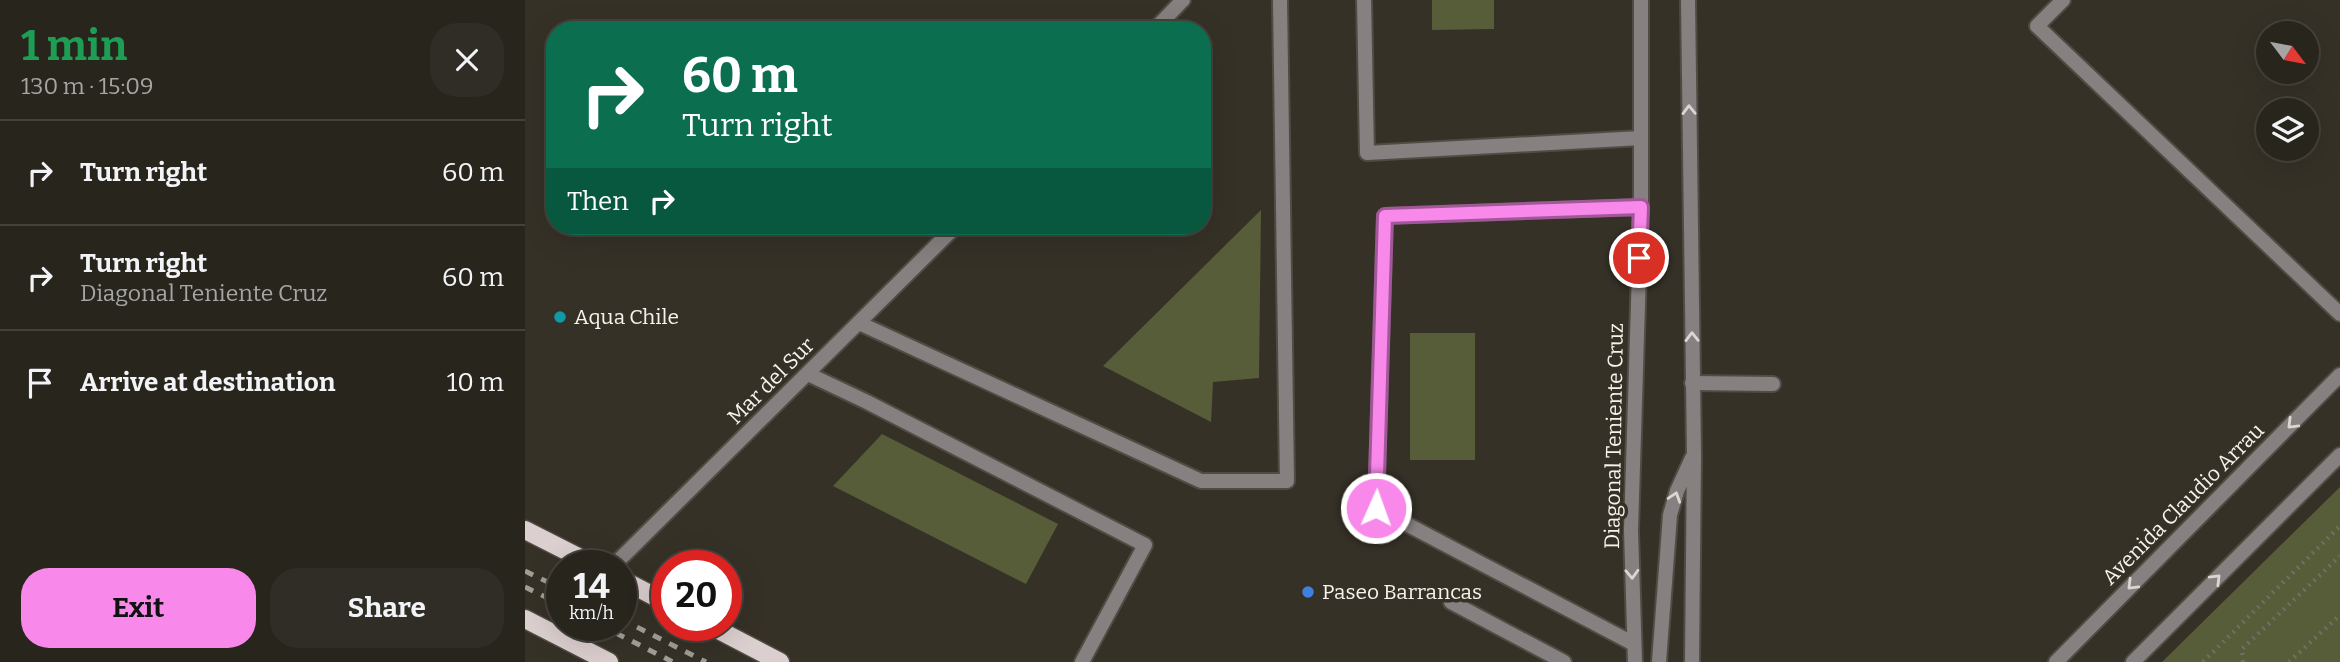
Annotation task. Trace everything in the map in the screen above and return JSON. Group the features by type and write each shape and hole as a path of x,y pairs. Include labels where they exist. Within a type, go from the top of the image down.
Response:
{"main road":[{"path":"525,530 564,550"},
{"path":"525,619 609,662"},
{"path":"740,641 780,662"}],"street":[{"path":"1163,21 1184,0"},
{"path":"859,323 1201,481 1287,481 1280,0"},
{"path":"1364,0 1367,153 1641,138"},
{"name":"Diagonal Teniente Cruz","path":"1635,662 1631,530 1641,207 1641,0"},
{"path":"1688,0 1694,454 1692,662"},
{"path":"2063,0 2037,26 2340,314"},
{"path":"1634,644 1376,508 1385,216 1641,207"},
{"name":"Mar del Sur","path":"629,550 947,235"},
{"path":"808,374 867,401 1145,545 1082,662"},
{"name":"Avenida Claudio Arrau","path":"2056,662 2340,376"},
{"path":"1692,383 1773,384"},
{"path":"1659,662 1670,515 1677,491 1694,454"},
{"path":"2133,662 2340,455"},
{"path":"1451,602 1564,662"}],"path":[{"path":"2203,662 2340,526"},
{"path":"2243,662 2242,649 2340,556"},
{"path":"2290,662 2340,615"}],"green space":[{"path":"1432,0 1494,0 1494,29 1432,30"},
{"path":"1261,210 1259,378 1213,382 1211,422 1103,366"},
{"path":"1410,333 1475,333 1475,460 1410,460"},
{"path":"882,434 1058,524 1026,584 833,486"},
{"path":"2340,487 2340,662 2162,662"}],"railway":[{"path":"525,571 546,581"},
{"path":"525,587 546,597"},
{"path":"637,627 706,662"},
{"path":"632,641 673,662"}],"place":[{"name":"Aqua Chile","path":"560,317"},
{"name":"Paseo Barrancas","path":"1308,592"}],"route":[{"path":"1376,508 1385,216 1641,207 1639,258"}]}
